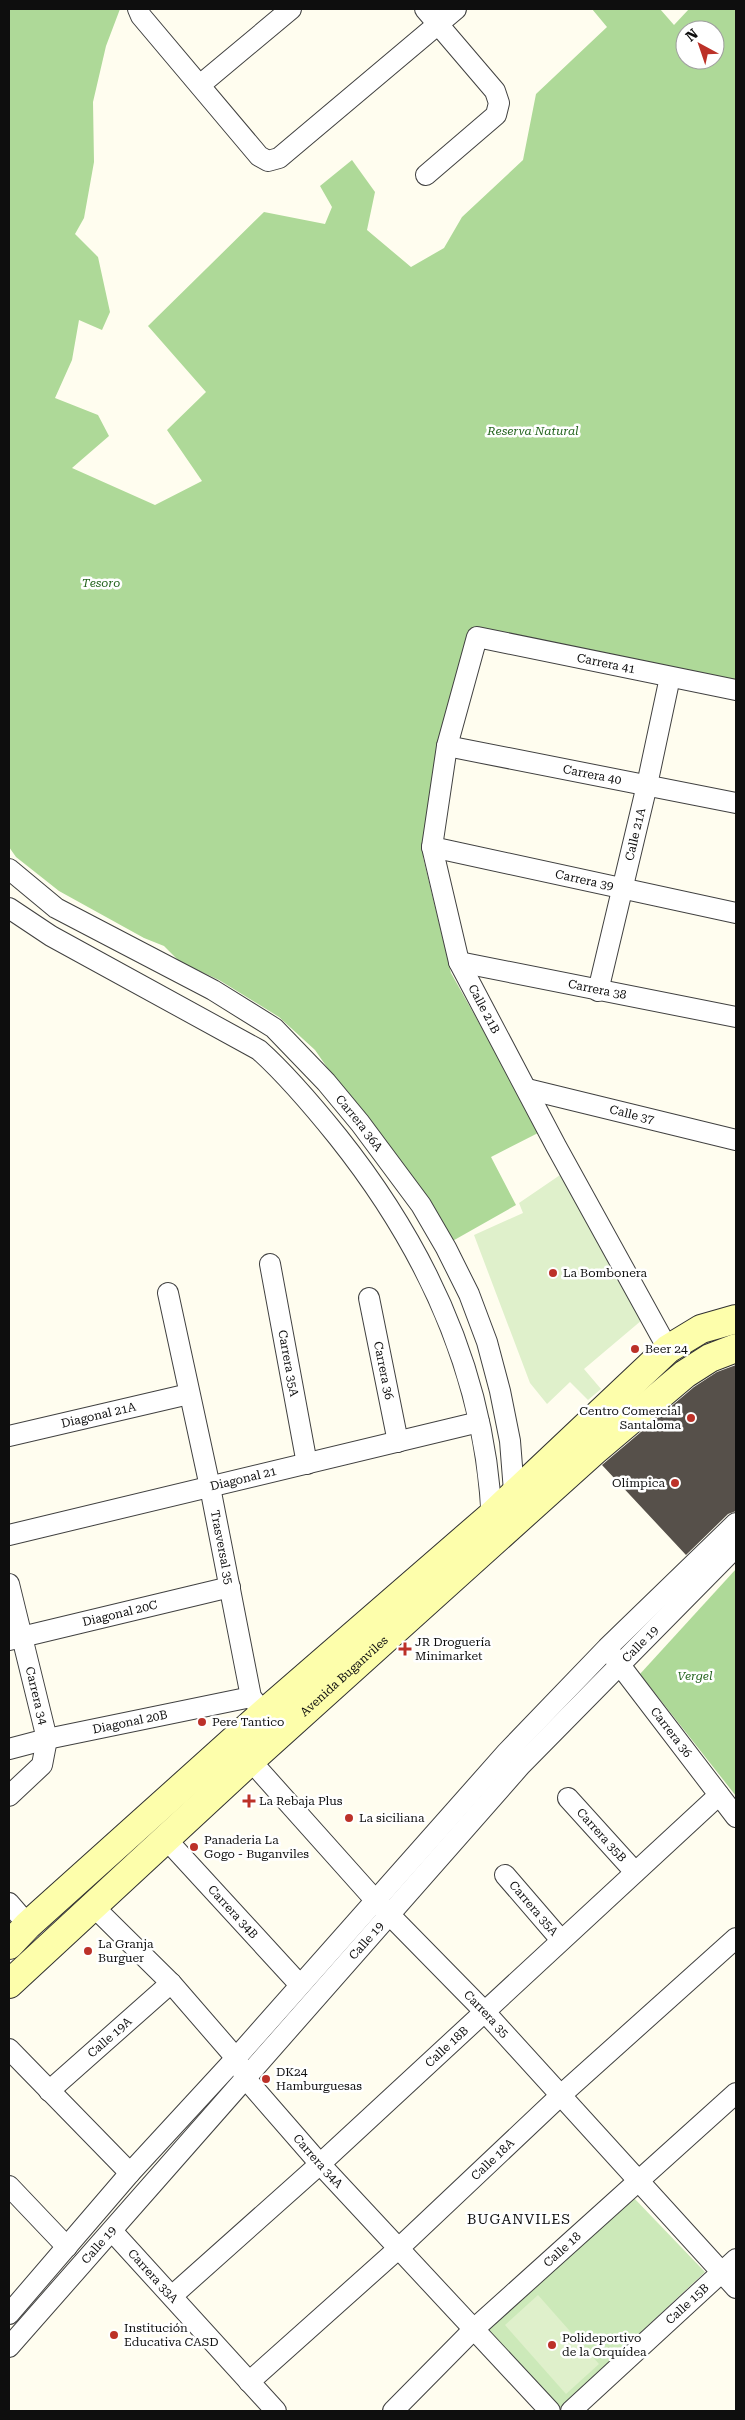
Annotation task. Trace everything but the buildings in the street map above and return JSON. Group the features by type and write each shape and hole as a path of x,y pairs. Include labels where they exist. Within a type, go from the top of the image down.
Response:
{"main road":[{"name":"Avenida Buganviles","path":"265,1715 492,1544 515,1491 668,1349 701,1329 736,1320"},
{"name":"Avenida Buganviles","path":"9,1984 166,1839 242,1751 265,1715 503,1519 594,1451 685,1374 710,1358 736,1348"},
{"name":"Avenida Buganviles","path":"9,1945 28,1925 242,1751"}],"street":[{"path":"138,9 141,16 263,160 272,161 279,158 431,16 456,9"},
{"path":"200,85 291,9"},
{"path":"426,175 496,115 499,103 494,91 431,16"},
{"name":"Carrera 41","path":"477,637 736,690"},
{"name":"Calle 21B","path":"477,637 447,746 432,847 459,962 668,1349"},
{"name":"Calle 21A","path":"598,991 647,785 670,677"},
{"name":"Carrera 40","path":"447,746 736,803"},
{"name":"Carrera 39","path":"432,847 736,913"},
{"name":"Carrera 36A","path":"9,869 56,908 213,990 274,1028 326,1082 392,1163 421,1205 446,1248 468,1294 486,1342 500,1391 510,1441 515,1491"},
{"name":"Carrera 36A","path":"9,908 51,936 266,1056 320,1114 364,1170 403,1228 436,1290 461,1355 503,1519"},
{"name":"Carrera 38","path":"459,962 736,1017"},
{"name":"Calle 37","path":"526,1089 736,1140"},
{"name":"Carrera 35A","path":"270,1264 307,1464"},
{"name":"Trasversal 35","path":"168,1293 230,1587 265,1715"},
{"name":"Carrera 36","path":"369,1298 398,1442"},
{"name":"Diagonal 21A","path":"9,1436 189,1394"},
{"name":"Diagonal 21","path":"9,1534 479,1422"},
{"name":"Calle 19","path":"9,2347 246,2079 507,1752 607,1648 736,1523"},
{"name":"Calle 19","path":"9,2314 130,2173 300,1985 383,1908 520,1765 736,1547"},
{"name":"Carrera 34","path":"9,1584 15,1639 47,1739 42,1764 9,1796"},
{"name":"Diagonal 20C","path":"15,1639 230,1587"},
{"name":"Carrera 36","path":"607,1648 736,1817"},
{"name":"Diagonal 20B","path":"9,1749 47,1739 265,1715"},
{"name":"Carrera 35","path":"242,1751 383,1908 484,2011 736,2288"},
{"name":"Calle 18B","path":"172,2296 320,2164 719,1794"},
{"name":"Carrera 35B","path":"568,1798 635,1872"},
{"name":"Carrera 34B","path":"166,1839 300,1985"},
{"name":"Carrera 35A","path":"505,1875 561,1940"},
{"path":"9,1903 28,1925"},
{"name":"Carrera 34A","path":"94,1907 170,1983 236,2058 246,2079 320,2164 550,2411"},
{"name":"Calle 18A","path":"249,2382 399,2248 561,2095 736,1938"},
{"name":"Calle 19A","path":"49,2091 170,1983"},
{"path":"9,2049 130,2173"},
{"name":"Calle 18","path":"392,2411 474,2329 736,2093"},
{"path":"9,2186 67,2247"},
{"name":"Carrera 33A","path":"112,2231 276,2411"},
{"name":"Calle 15B","path":"571,2411 736,2258"}],"green space":[{"name":"Reserva Natural","path":"9,9 120,9 106,46 93,102 94,162 84,218 75,234 98,257 110,312 102,330 79,320 72,360 55,398 98,415 109,436 72,468 155,505 202,481 167,430 206,392 148,326 264,212 325,224 332,207 320,186 352,160 375,192 367,230 411,267 444,248 462,217 523,160 536,94 607,27 592,9 660,9 675,24 675,70 725,70 725,20 679,20 689,9 736,9 736,685 474,627 443,747 423,857 451,973 540,1132 491,1157 516,1205 449,1243 315,1050 279,1017 219,980 180,962 164,946 144,938 59,891 16,857 9,847"},
{"name":"La Bombonera","path":"563,1173 642,1320 584,1369 601,1389 588,1400 570,1382 547,1404 530,1383 474,1235 523,1213 519,1203"},
{"name":"Vergel","path":"736,1569 736,1796 640,1674"},
{"path":"633,2197 705,2272 557,2411 484,2331"},
{"name":"Polideportivo de la Orquídea","path":"538,2295 599,2364 566,2394 505,2325"}],"place":[{"name":"La Bombonera","path":"553,1273"},
{"name":"Beer 24","path":"635,1349"},
{"name":"Centro Comercial Santaloma","path":"691,1418"},
{"name":"Olímpica","path":"675,1483"},
{"name":"JR Droguería Minimarket","path":"405,1649"},
{"name":"Pere Tantico","path":"202,1722"},
{"name":"La Rebaja Plus","path":"249,1801"},
{"name":"La siciliana","path":"349,1818"},
{"name":"Panaderia La Gogo - Buganviles","path":"194,1847"},
{"name":"La Granja Burguer","path":"88,1951"},
{"name":"DK24 Hamburguesas","path":"266,2079"},
{"name":"Institución Educativa CASD","path":"114,2335"},
{"name":"Polideportivo de la Orquídea","path":"552,2345"}],"district":[{"name":"BUGANVILES","path":"519,2219"}],"park label":[{"name":"Tesoro","path":"101,583"}]}
